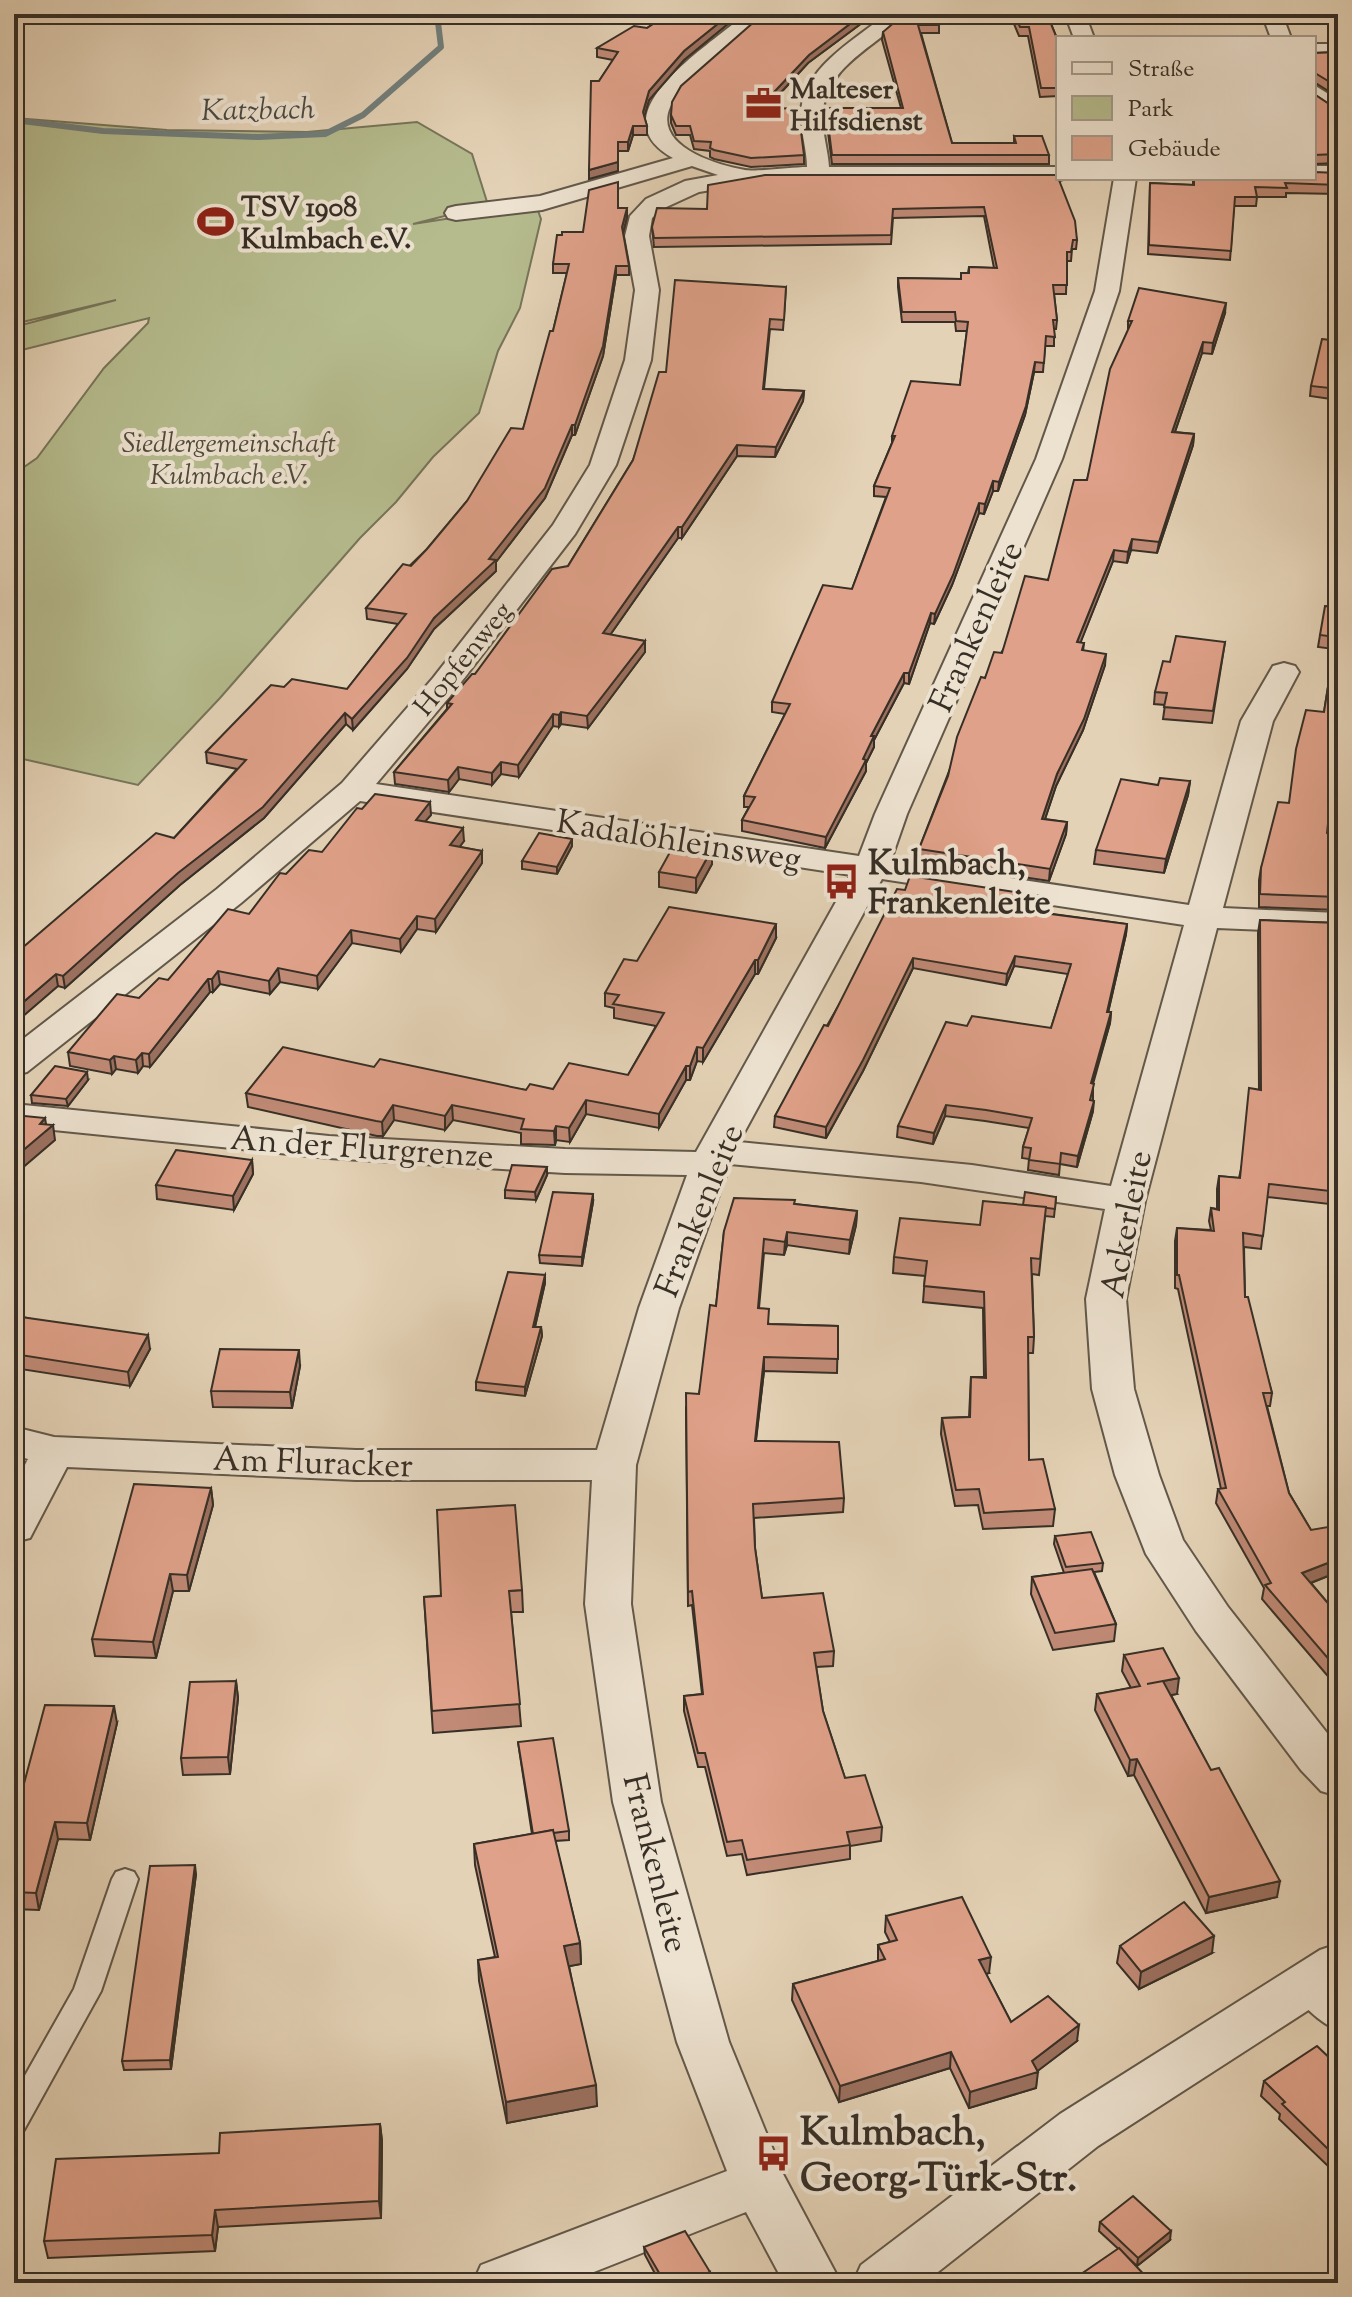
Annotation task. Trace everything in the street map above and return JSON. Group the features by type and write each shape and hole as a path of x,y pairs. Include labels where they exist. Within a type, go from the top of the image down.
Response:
{"street":[{"path":"756,14 742,30 675,82 661,101 655,123 656,134 664,143 694,159 742,176 818,172 1056,174"},
{"path":"1075,14 1083,36"},
{"path":"1272,14 1280,36"},
{"path":"818,172 819,150 812,114 813,97 826,77 894,23"},
{"path":"1316,50 1338,50"},
{"path":"1316,93 1336,110"},
{"path":"456,213 542,203 694,159"},
{"path":"1316,173 1338,173"},
{"name":"Hopfenweg","path":"14,1064 229,896 353,790 444,684 565,528 603,465 638,360 647,290 637,236 641,216 677,191 742,176"},
{"name":"Frankenleite","path":"813,2283 759,2183 703,2042 637,1802 608,1604 614,1465 659,1308 712,1158 871,869 891,814 1054,445 1107,291 1125,180"},
{"name":"Ackerleite","path":"1284,672 1257,721 1201,917 1126,1201 1106,1299 1113,1389 1137,1475 1162,1543 1212,1619 1318,1757 1338,1778"},
{"name":"Kadalöhleinsweg","path":"353,790 1201,917 1338,923"},
{"name":"An der Flurgrenze","path":"14,1115 329,1147 565,1161 712,1158 849,1162 1006,1181 1126,1201"},
{"path":"14,1527 34,1446"},
{"name":"Am Fluracker","path":"34,1446 356,1465 614,1465"},
{"path":"881,2283 1079,2130 1327,1990"},
{"path":"501,2283 759,2183"}],"lane":[{"path":"14,2121 87,1991 125,1879"}],"green space":[{"name":"Siedlergemeinschaft Kulmbach e.V.","path":"14,118 167,130 307,132 417,122 472,154 488,205 413,224 536,205 541,219 520,308 498,351 479,413 433,457 220,698 138,785 14,757 14,474 37,458 104,368 148,323 149,318 14,352 14,327 116,300 14,324"}],"building":[{"path":"668,14 730,14 684,51 649,91 643,112 647,126 633,126 628,142 618,142 618,162 589,170 591,81 599,81 618,52 597,48 634,26 647,28"},
{"path":"763,14 863,14 809,55 758,109 798,108 804,155 751,158 714,150 710,148 711,142 694,141 690,126 676,126 671,115 672,102 681,86"},
{"path":"937,14 939,25 918,25 952,143 1016,143 1014,136 1042,136 1049,155 832,155 826,108 903,108 883,32 897,20 934,18"},
{"path":"1014,14 1047,14 1056,36 1056,88 1041,88 1029,27 1020,27"},
{"path":"1338,52 1338,87 1316,74 1316,53"},
{"path":"1316,95 1338,110 1338,154 1316,155"},
{"path":"1316,172 1338,173 1338,185 1285,183 1287,188 1255,187 1257,197 1235,197 1231,251 1149,245 1150,183 1194,185 1194,180 1316,180"},
{"path":"765,175 1056,175 1075,221 1077,240 1073,240 1071,252 1067,252 1067,285 1053,285 1057,320 1053,320 1055,337 1046,336 1044,363 1035,362 1026,406 999,482 993,481 985,504 979,503 953,575 935,614 931,613 909,673 904,673 871,736 874,736 863,759 866,760 826,837 742,820 755,797 744,796 790,704 772,702 823,585 852,589 890,488 874,486 895,436 892,436 911,381 960,385 968,322 956,321 955,312 902,312 898,278 961,279 961,273 969,273 969,267 997,268 984,207 893,209 891,235 654,238 652,227 657,208 707,209 708,185"},
{"path":"618,182 618,208 627,208 622,227 629,266 616,266 603,346 575,425 572,425 545,488 489,559 496,560 434,618 407,658 352,719 345,713 263,807 178,873 63,976 56,974 14,1010 14,955 156,833 174,838 246,760 206,752 271,685 284,687 292,679 347,689 406,614 366,608 403,564 411,566 467,501 511,428 523,429 550,331 553,331 569,264 553,264 557,235 562,235 562,232 583,232 589,190"},
{"path":"675,280 786,287 784,320 770,319 763,389 804,391 776,447 737,445 682,527 678,527 603,633 645,641 587,716 561,712 559,715 553,714 518,765 501,762 492,773 458,767 448,780 394,772 452,704 447,703 475,674 552,569 568,566 633,460 659,372 666,372"},
{"path":"1139,288 1226,303 1213,343 1203,342 1172,432 1194,434 1159,542 1132,539 1128,552 1114,550 1077,642 1084,643 1082,650 1106,654 1084,719 1057,774 1042,819 1067,822 1050,869 919,849 948,776 957,737 981,677 985,678 994,652 1002,653 1025,576 1048,580 1074,480 1087,480 1110,369 1132,321 1128,321"},
{"path":"1322,339 1338,341 1338,389 1311,386"},
{"path":"1325,606 1338,607 1338,750 1327,833 1338,835 1338,897 1260,894 1261,868 1278,802 1289,803 1296,749 1306,710 1324,712 1336,637 1320,635"},
{"path":"1176,636 1225,642 1213,711 1164,707 1167,693 1155,692 1163,661 1170,662"},
{"path":"1160,778 1190,781 1166,859 1096,850 1121,779 1158,785"},
{"path":"375,794 430,802 416,820 463,828 450,845 482,851 435,919 417,916 400,939 351,930 317,976 278,968 269,981 218,971 212,979 208,979 149,1054 142,1053 136,1060 114,1056 110,1060 68,1052 117,994 139,998 159,978 168,980 228,909 249,914 280,873 286,874 309,850 322,852 357,808 362,809"},
{"path":"539,833 572,839 557,867 522,861"},
{"path":"675,843 712,849 696,878 659,872"},
{"path":"910,876 1041,896 1035,912 1127,924 1107,1012 1111,1012 1091,1083 1094,1084 1090,1100 1094,1101 1078,1156 1061,1153 1060,1164 1029,1160 1031,1148 1023,1147 1032,1118 986,1110 946,1105 934,1133 898,1126 946,1022 967,1026 972,1016 1051,1028 1071,964 1015,956 1007,974 913,958 826,1127 775,1116 824,1025 828,1026 897,889 905,890"},
{"path":"669,907 776,924 758,960 755,960 703,1048 697,1047 690,1066 686,1066 659,1114 586,1100 569,1128 556,1126 554,1131 521,1129 524,1119 452,1105 445,1116 393,1105 382,1122 246,1093 283,1047 374,1067 380,1059 526,1090 530,1084 553,1089 569,1063 628,1075 664,1013 613,1004 619,995 605,993 624,959 637,961"},
{"path":"1260,920 1338,923 1338,1054 1328,1053 1330,1130 1338,1131 1338,1192 1269,1184 1263,1236 1243,1233 1245,1297 1248,1297 1272,1393 1263,1393 1289,1493 1311,1530 1328,1527 1338,1543 1338,1559 1302,1573 1338,1615 1338,1670 1265,1585 1271,1583 1218,1489 1226,1488 1177,1275 1177,1228 1214,1231 1211,1208 1219,1210 1219,1176 1240,1178 1249,1088 1261,1090"},
{"path":"55,1066 87,1072 66,1099 31,1095"},
{"path":"14,1115 45,1118 40,1124 53,1125 14,1158"},
{"path":"176,1150 252,1160 233,1196 156,1185"},
{"path":"512,1165 547,1167 535,1192 505,1190"},
{"path":"553,1192 593,1194 582,1257 539,1255"},
{"path":"1025,1192 1056,1197 1055,1209 1023,1205"},
{"path":"734,1198 795,1200 794,1204 857,1211 850,1240 787,1232 785,1242 764,1239 758,1308 769,1309 768,1324 838,1326 838,1359 764,1357 755,1441 839,1442 844,1498 753,1504 762,1598 823,1593 834,1651 814,1653 823,1711 845,1778 865,1775 882,1827 847,1832 850,1845 747,1860 742,1840 727,1842 705,1753 698,1753 684,1696 703,1694 692,1591 688,1592 686,1393 699,1394 710,1305 716,1306 724,1231"},
{"path":"983,1201 1046,1207 1040,1259 1031,1258 1034,1337 1028,1337 1029,1460 1043,1459 1055,1509 984,1513 979,1489 956,1490 942,1418 970,1417 971,1377 986,1378 984,1292 924,1286 927,1261 894,1257 900,1218 980,1225"},
{"path":"508,1272 545,1275 533,1327 541,1327 525,1387 476,1382"},
{"path":"14,1300 22,1301 14,1313"},
{"path":"14,1316 148,1335 128,1372 14,1354"},
{"path":"220,1349 299,1350 290,1392 211,1391"},
{"path":"134,1484 211,1488 187,1575 170,1574 153,1642 92,1639"},
{"path":"515,1505 522,1590 509,1591 520,1704 432,1711 424,1597 441,1596 437,1510"},
{"path":"1091,1532 1103,1563 1066,1567 1055,1536"},
{"path":"1092,1569 1116,1624 1055,1633 1032,1577"},
{"path":"1163,1648 1179,1678 1163,1681 1211,1770 1219,1768 1280,1881 1209,1897 1137,1759 1130,1760 1097,1694 1140,1686 1124,1655"},
{"path":"236,1681 228,1757 181,1758 190,1682"},
{"path":"45,1705 114,1706 87,1823 55,1822 36,1893 14,1892 14,1821"},
{"path":"553,1738 569,1831 533,1834 518,1742"},
{"path":"553,1830 580,1943 564,1946 596,2085 506,2102 478,1960 498,1957 474,1844"},
{"path":"195,1865 170,2060 122,2061 150,1866"},
{"path":"962,1897 991,1957 979,1960 1011,2022 1048,1996 1079,2025 1032,2061 1038,2072 970,2092 951,2052 840,2086 793,1984 885,1959 878,1945 897,1940 886,1916"},
{"path":"1184,1902 1214,1936 1141,1972 1120,1946"},
{"path":"1317,2046 1338,2066 1338,2149 1332,2153 1282,2104 1285,2102 1264,2081"},
{"path":"380,2124 379,2201 215,2210 212,2235 44,2241 56,2159 219,2153 220,2133"},
{"path":"1133,2196 1171,2231 1138,2258 1100,2222"},
{"path":"685,2231 710,2272 686,2283 665,2283 644,2247"},
{"path":"1119,2248 1152,2283 1068,2283"},
{"path":"645,2275 649,2283 628,2283"}],"waterway":[{"name":"Katzbach","path":"14,120 103,131 258,137 325,134 363,115 441,47 437,14"}],"place":[{"name":"Malteser Hilfsdienst","path":"764,104"},
{"name":"TSV 1908 Kulmbach e.V.","path":"215,222"},
{"name":"Kulmbach, Frankenleite","path":"842,882"},
{"name":"Kulmbach, Georg-Türk-Str.","path":"774,2153"}]}
